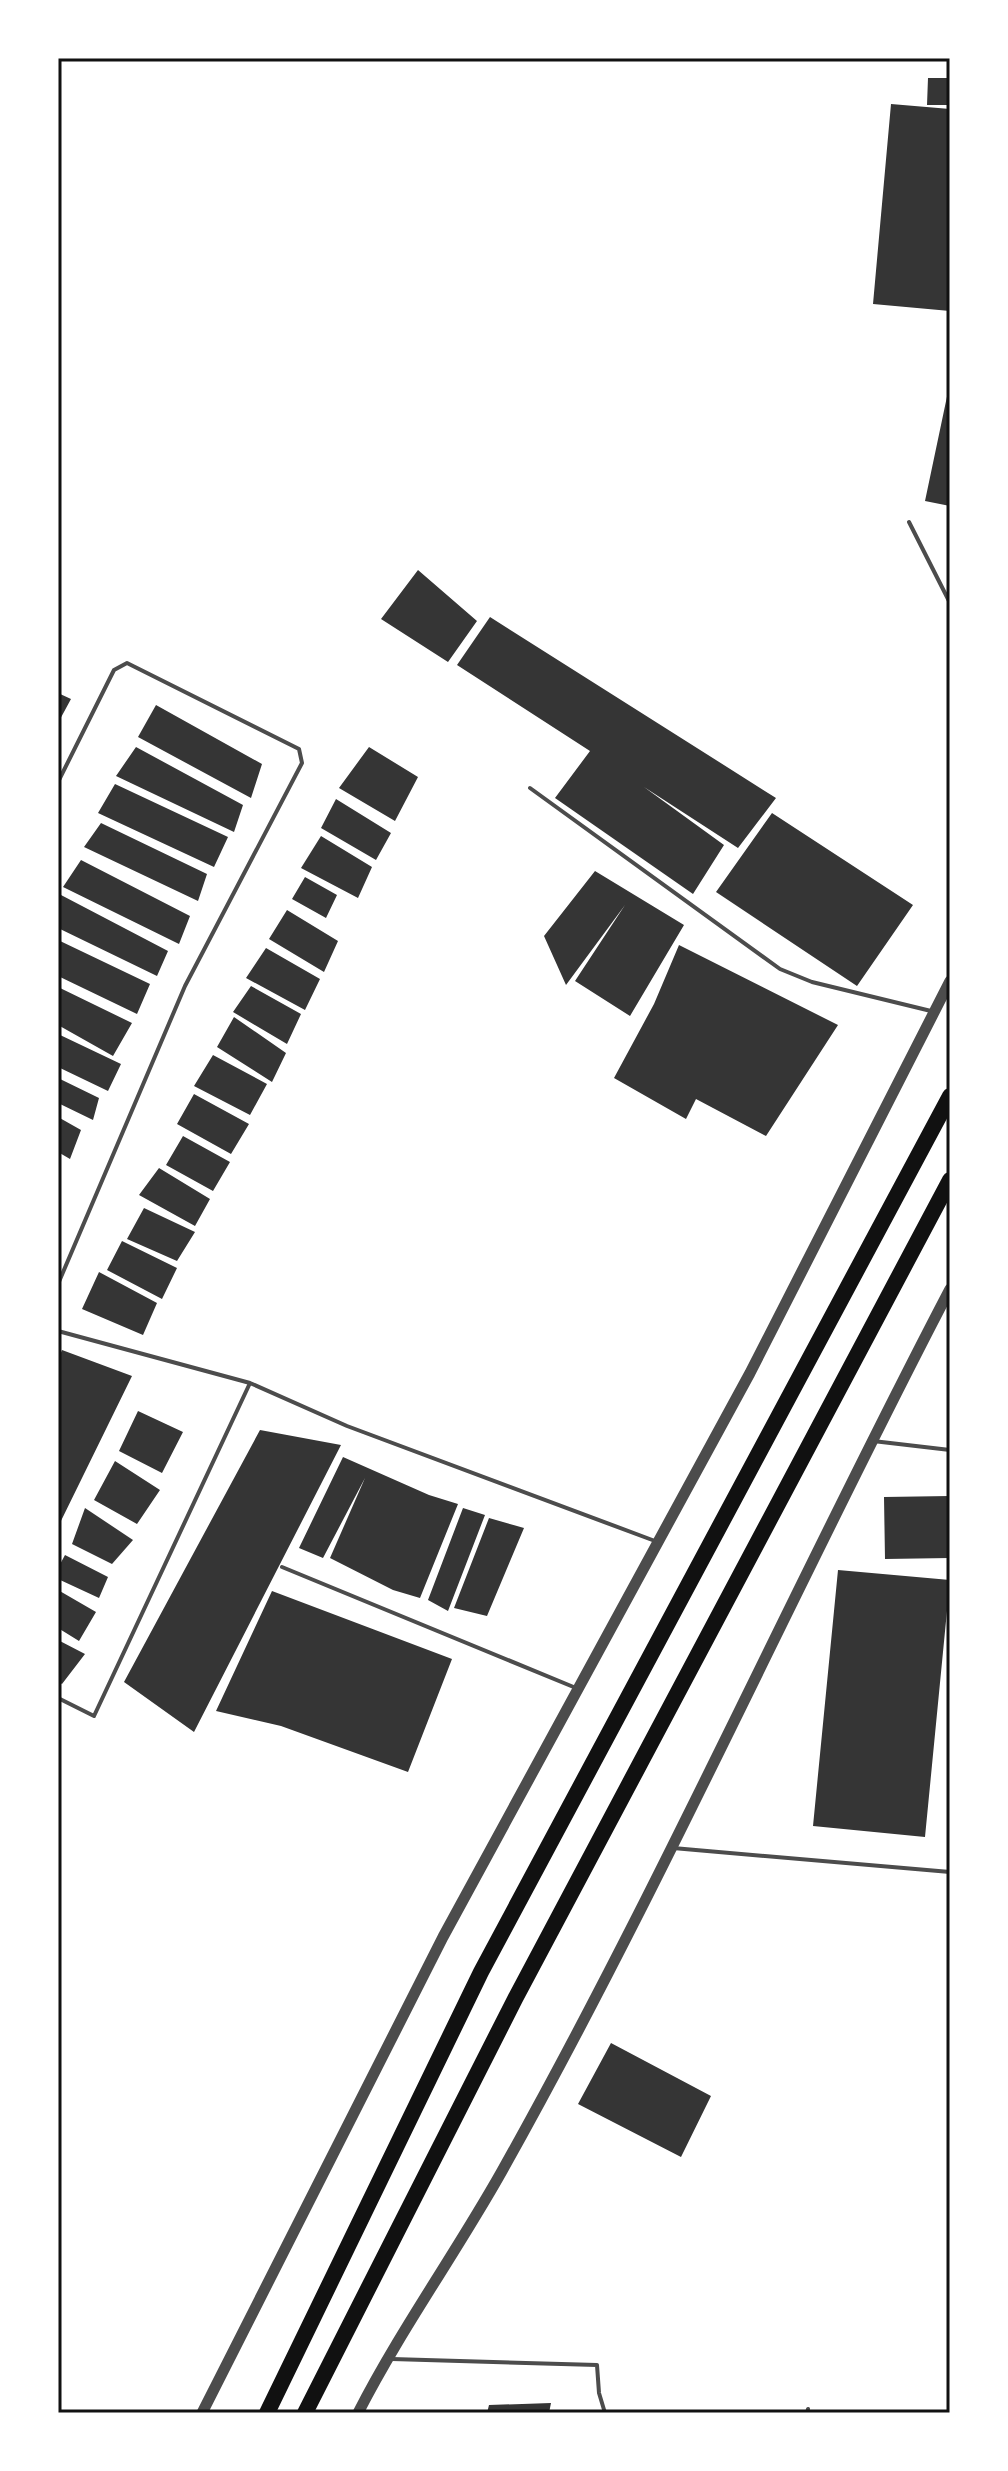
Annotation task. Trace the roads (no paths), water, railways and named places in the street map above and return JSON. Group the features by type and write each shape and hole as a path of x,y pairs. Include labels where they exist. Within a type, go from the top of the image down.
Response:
{"highway":[{"path":"264,2413 481,1972 950,1096"},
{"path":"305,2413 515,1999 950,1180"}],"street":[{"path":"202,2413 443,1937 750,1373 950,981"},
{"path":"358,2413 386,2359 501,2172 670,1848 871,1441 950,1289"}],"lane":[{"path":"909,522 950,603"},
{"path":"58,782 114,670 127,663 299,749 302,763 185,986 58,1284"},
{"path":"530,788 780,969 812,982 934,1012"},
{"path":"58,1331 250,1383 347,1426 658,1542"},
{"path":"58,1698 94,1716 250,1383"},
{"path":"871,1441 950,1450"},
{"path":"282,1567 578,1689"},
{"path":"670,1848 950,1872"},
{"path":"386,2359 597,2365 599,2393 605,2413"}]}
